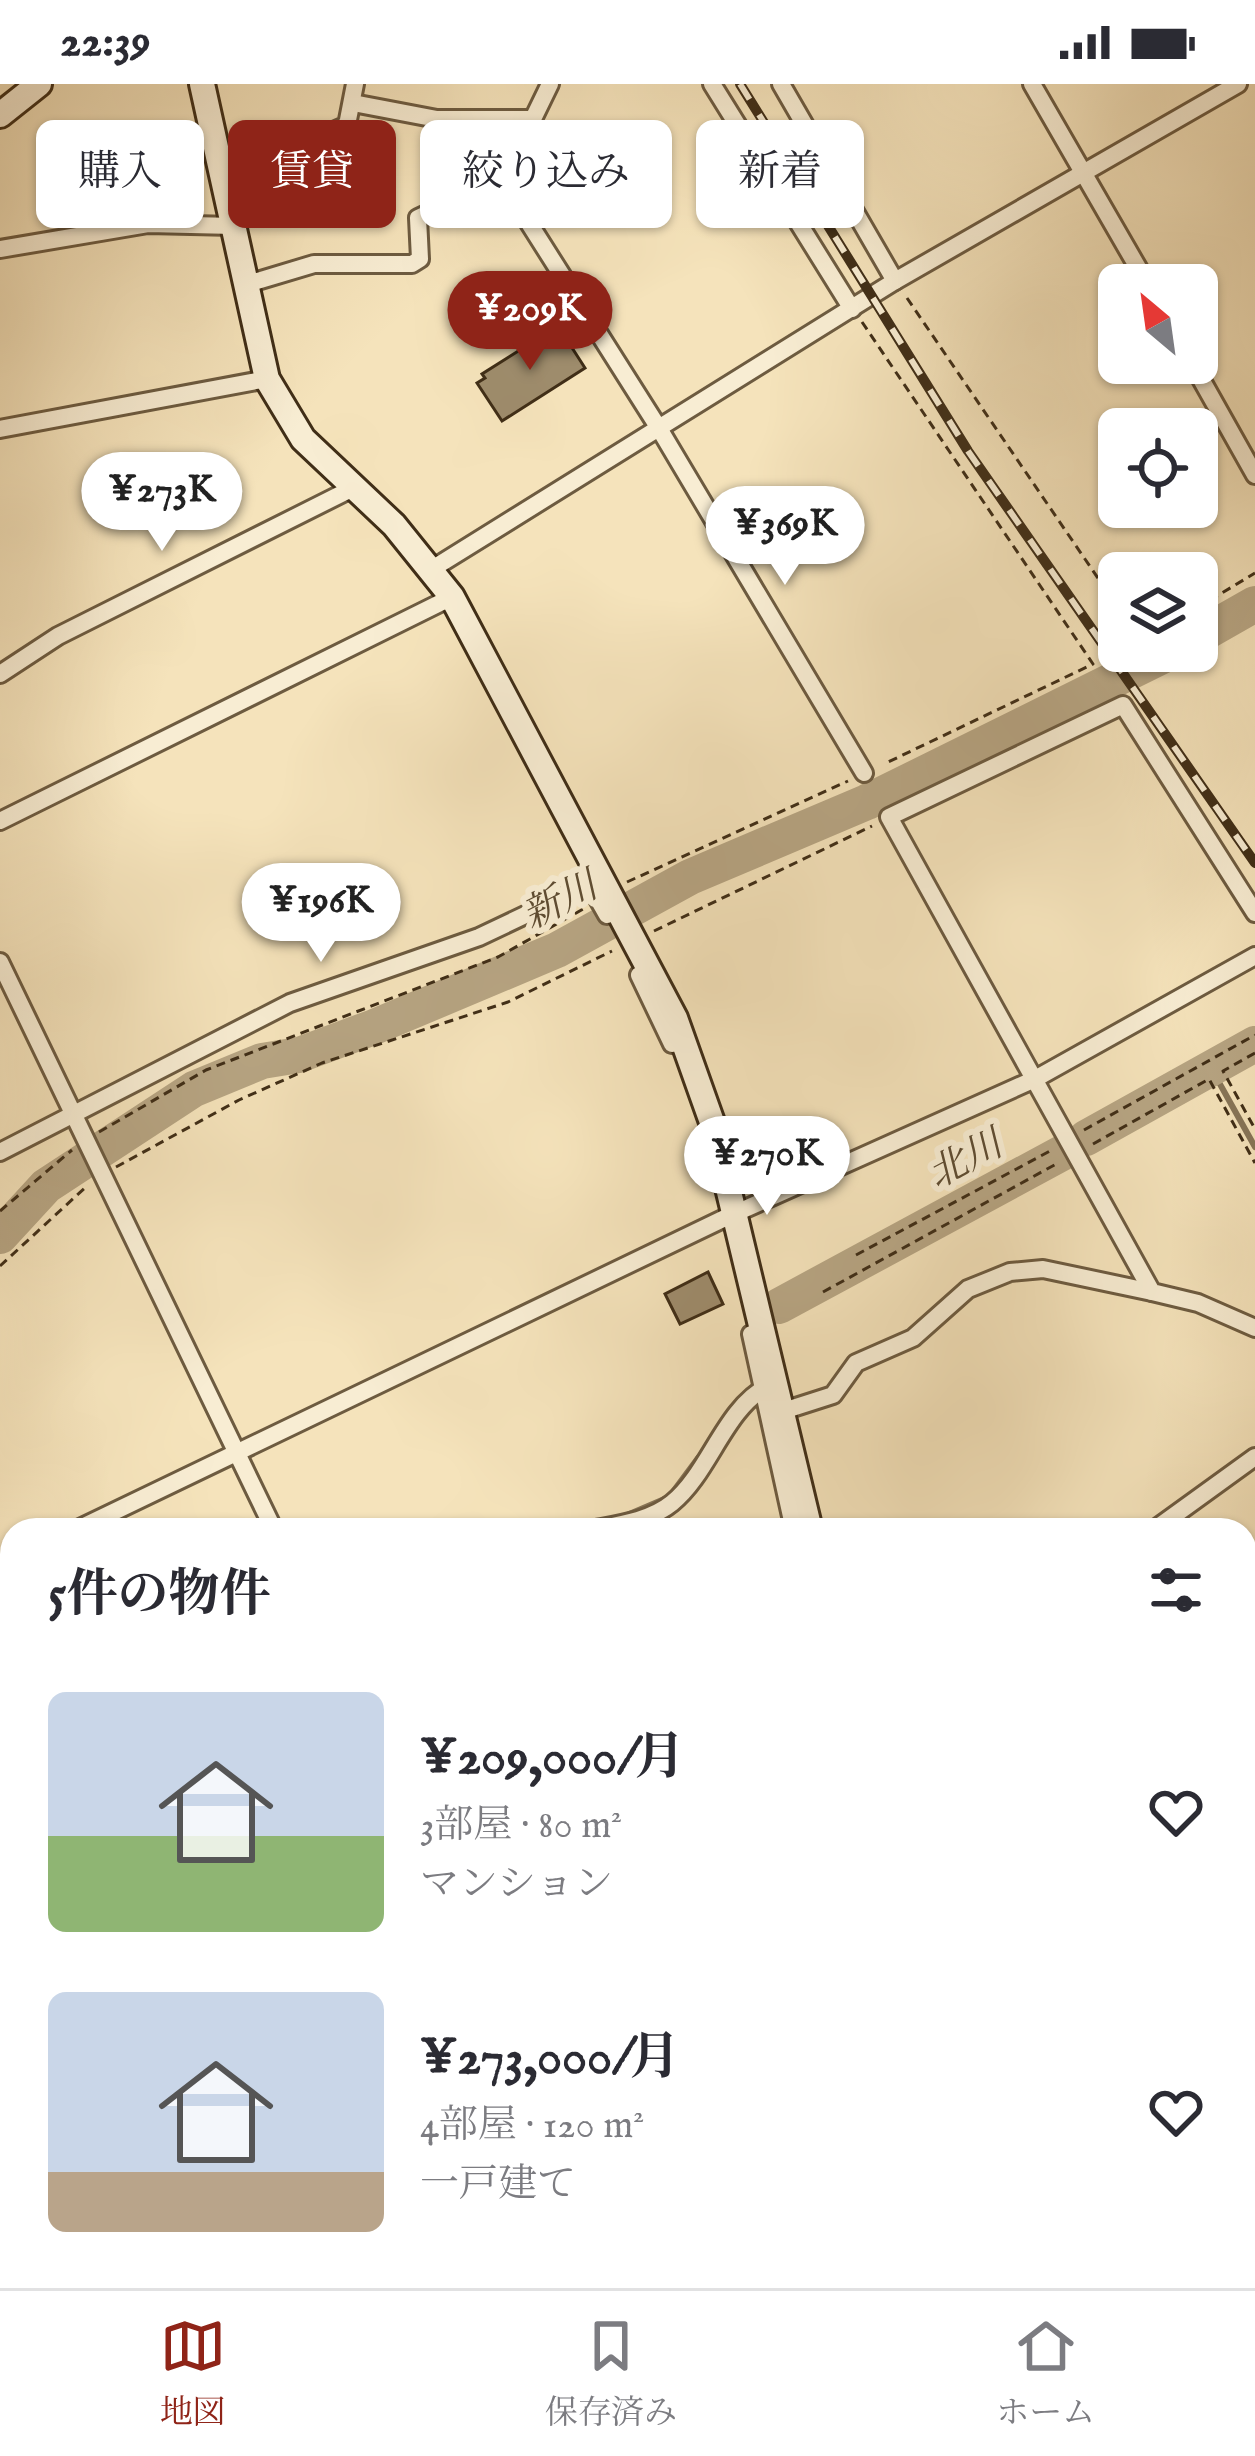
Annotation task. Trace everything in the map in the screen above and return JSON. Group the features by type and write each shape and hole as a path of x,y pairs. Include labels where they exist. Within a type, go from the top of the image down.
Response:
{"street":[{"path":"0,115 39,84"},
{"path":"202,84 228,194"},
{"path":"222,163 313,140 346,125 354,93 437,119 533,119 550,84"},
{"path":"712,84 852,309"},
{"path":"782,84 896,281"},
{"path":"1032,84 1136,264"},
{"path":"433,569 896,281 1238,84"},
{"path":"244,285 314,264 412,264 420,259 418,218 501,179 660,430 864,773"},
{"path":"0,249 148,224 228,226"},
{"path":"234,228 267,379 303,439 433,569 452,597 629,943 676,1018 713,1125 801,1518"},
{"path":"0,429 267,379"},
{"path":"1204,384 1255,475"},
{"path":"0,674 58,636 355,487"},
{"path":"0,821 452,597"},
{"path":"1152,1292 890,817 1123,705 1255,913"},
{"path":"0,1152 290,1003 479,938 600,888"},
{"path":"101,1518 731,1215 1035,1079 1255,956"},
{"path":"0,962 268,1518"},
{"path":"780,1412 833,1395 856,1363 914,1338 968,1289 1010,1271 1043,1269 1152,1292 1198,1303 1255,1328"},
{"path":"768,1386 780,1412 802,1518"},
{"path":"640,1518 672,1503 768,1386"},
{"path":"1171,1518 1253,1460"}],"path":[{"path":"896,281 1098,578"},
{"path":"0,1211 84,1141 206,1070 498,957 600,888 864,773 1093,664 852,309"},
{"path":"1218,595 1255,573"},
{"path":"0,1265 101,1176 239,1100 322,1063 508,1002 890,817"},
{"path":"823,1292 1255,1053"},
{"path":"1224,1073 1255,1129"},
{"path":"1210,1081 1255,1163"}],"building":[{"path":"558,326 585,368 502,421 477,383 485,378 482,374"},
{"path":"708,1272 723,1304 680,1324 665,1294"}],"waterway":[{"name":"新川","path":"1218,625 1255,604"},
{"name":"新川","path":"0,1236 46,1186 194,1089 262,1061 299,1055 374,1027 557,950 690,877 867,802 1130,672"},
{"name":"北川","path":"1086,1138 1255,1044"},
{"path":"1211,1068 1255,1147"},
{"name":"北川","path":"779,1306 1062,1153"},
{"path":"627,1515 669,1497 698,1458"}],"railway":[{"path":"740,84 968,451 1255,863"}]}
